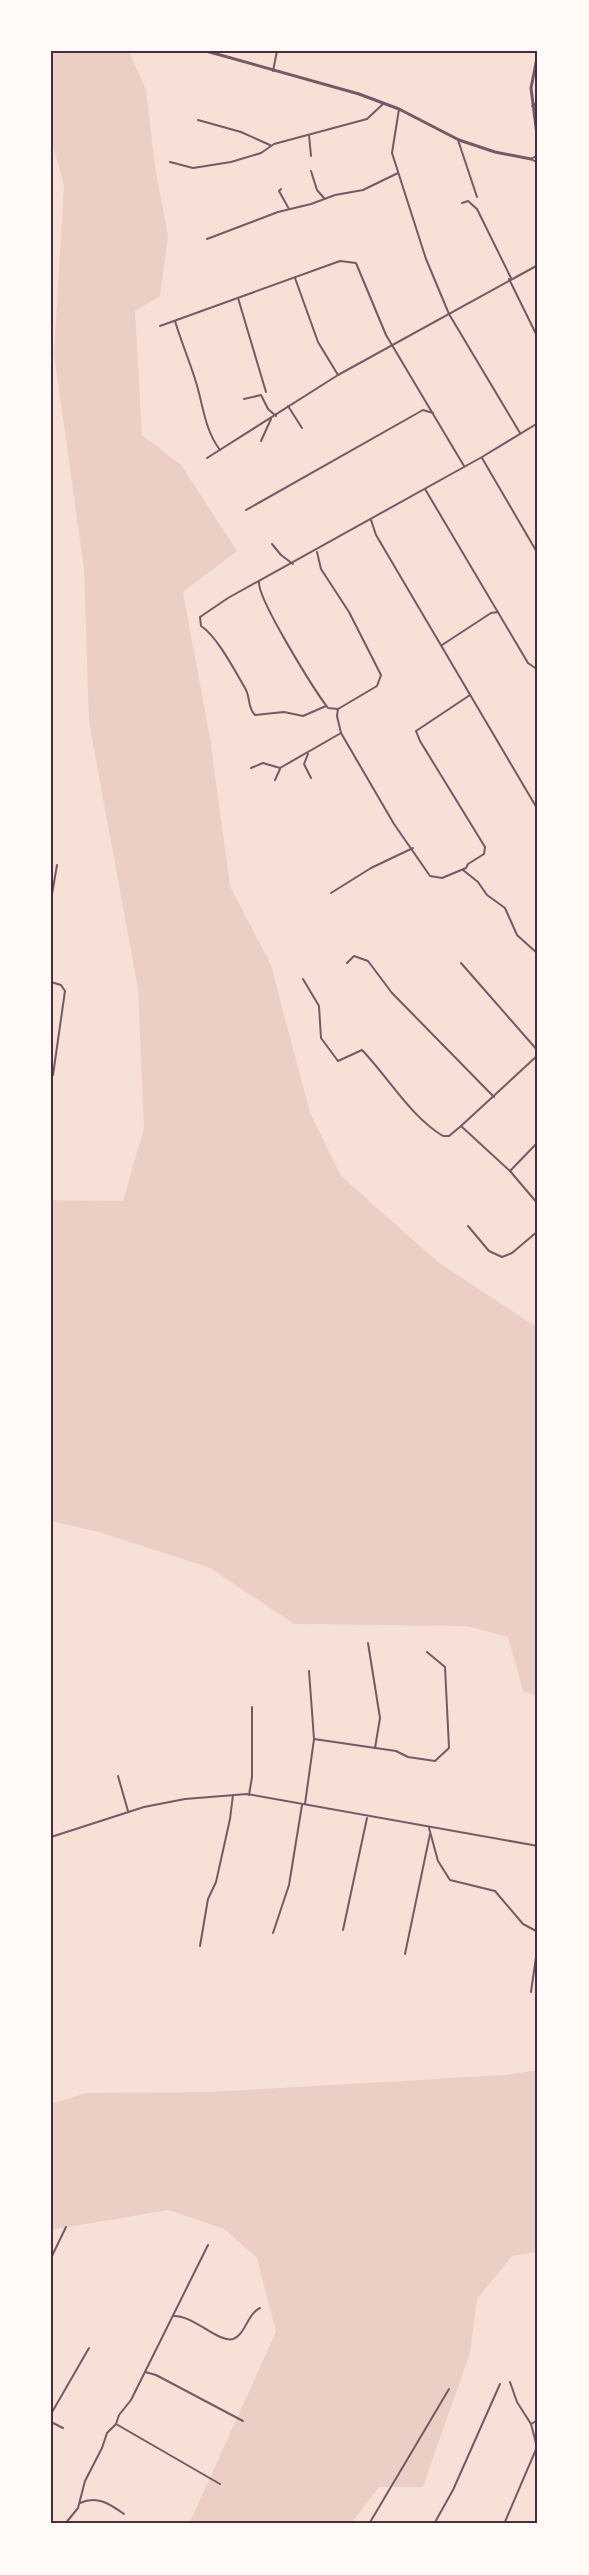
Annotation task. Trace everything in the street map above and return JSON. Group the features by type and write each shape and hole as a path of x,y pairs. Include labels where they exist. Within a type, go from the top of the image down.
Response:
{"street":[{"path":"206,51 384,103 458,140 495,152 531,159 538,163"},
{"path":"273,71 277,51"},
{"path":"538,53 531,88 538,143"},
{"path":"532,106 538,102"},
{"path":"170,162 193,168 231,162 261,153 270,145 367,119 384,103"},
{"path":"399,109 391,144 399,180 414,215 426,259 449,314 520,433"},
{"path":"198,120 241,132 270,145"},
{"path":"309,135 311,156"},
{"path":"458,140 477,197"},
{"path":"531,159 538,154"},
{"path":"311,171 317,190 324,198"},
{"path":"393,178 398,173"},
{"path":"207,239 324,198 363,190 387,178 399,180"},
{"path":"281,189 279,191 289,209"},
{"path":"462,203 468,201 477,209 538,338"},
{"path":"160,326 278,281 295,278 340,261 356,263 382,326 464,466"},
{"path":"207,458 338,375 538,265"},
{"path":"295,278 318,342 338,375"},
{"path":"238,298 266,392"},
{"path":"175,321 186,360 195,379 208,428 220,450"},
{"path":"244,399 261,395 268,409 276,416"},
{"path":"288,406 302,428"},
{"path":"246,510 423,410 433,413"},
{"path":"261,441 271,419"},
{"path":"317,550 321,568 349,612 381,675 377,686 338,709 326,706 303,716 284,712 255,715 250,709 246,689 211,632 201,626 202,614 259,580 293,564 317,550 371,519 425,489 464,466 482,458 538,424"},
{"path":"482,458 538,554"},
{"path":"425,489 528,663 538,670"},
{"path":"371,519 372,528 538,810"},
{"path":"272,544 293,564"},
{"path":"259,580 260,592 275,622 326,706"},
{"path":"442,645 491,613 498,612"},
{"path":"338,709 337,716 341,733 394,824 433,878 442,878 463,870 484,854 483,843 416,731 470,695"},
{"path":"275,780 280,768 341,733"},
{"path":"308,753 304,764 310,778"},
{"path":"251,768 263,763 280,768"},
{"path":"331,893 371,868 413,848"},
{"path":"51,900 57,866"},
{"path":"463,870 478,882 487,895 505,908 517,935 538,954"},
{"path":"346,963 354,956 368,961 392,993 494,1097"},
{"path":"461,963 538,1051"},
{"path":"303,979 319,1006 321,1038 338,1061 362,1050 393,1084 408,1106 439,1134 448,1136 461,1126 538,1055"},
{"path":"51,982 61,985 65,991 53,1075"},
{"path":"461,1126 510,1171 538,1204"},
{"path":"510,1171 538,1142"},
{"path":"468,1226 489,1251 502,1257 538,1231"},
{"path":"368,1643 380,1718 375,1748"},
{"path":"314,1739 375,1748 435,1761 449,1748 445,1667 427,1652"},
{"path":"273,1934 289,1885 314,1739 309,1671"},
{"path":"249,1795 252,1776 252,1707"},
{"path":"51,1716 51,1725"},
{"path":"118,1776 128,1811"},
{"path":"200,1946 208,1899 216,1882 233,1795"},
{"path":"51,1837 128,1811 184,1799 249,1795 538,1846"},
{"path":"343,1930 367,1817"},
{"path":"429,1828 438,1861 450,1880 495,1891 523,1924 538,1932"},
{"path":"405,1954 430,1834"},
{"path":"531,1992 538,1943"},
{"path":"51,2258 66,2227"},
{"path":"65,2524 80,2503 90,2468 104,2445 107,2433 116,2424 117,2417 130,2400 208,2245"},
{"path":"173,2316 182,2315 199,2323 222,2339 233,2338 240,2334 252,2312 260,2308"},
{"path":"51,2414 89,2348"},
{"path":"145,2372 156,2375 243,2421"},
{"path":"504,2524 537,2449 531,2424 517,2402 510,2382"},
{"path":"434,2524 453,2490 500,2384"},
{"path":"369,2524 449,2389"},
{"path":"531,2424 538,2420"},
{"path":"51,2422 63,2428"},
{"path":"116,2424 220,2484"},
{"path":"80,2503 87,2500 106,2501 124,2514"}],"shaded area":[{"path":"51,51 129,51 146,90 155,166 168,236 160,296 135,311 142,435 181,465 237,551 183,592 210,738 230,886 271,965 310,1113 341,1176 438,1262 538,1328 538,1697 523,1691 508,1637 467,1626 294,1624 210,1568 99,1532 51,1521 51,1200 123,1201 144,1128 138,989 89,722 84,569 54,354 64,185 51,139"},
{"path":"538,2070 538,2252 512,2256 477,2299 470,2353 423,2487 379,2487 353,2521 343,2524 189,2524 276,2332 257,2258 224,2229 168,2210 51,2230 51,2104 86,2093 212,2092 505,2075"}]}
